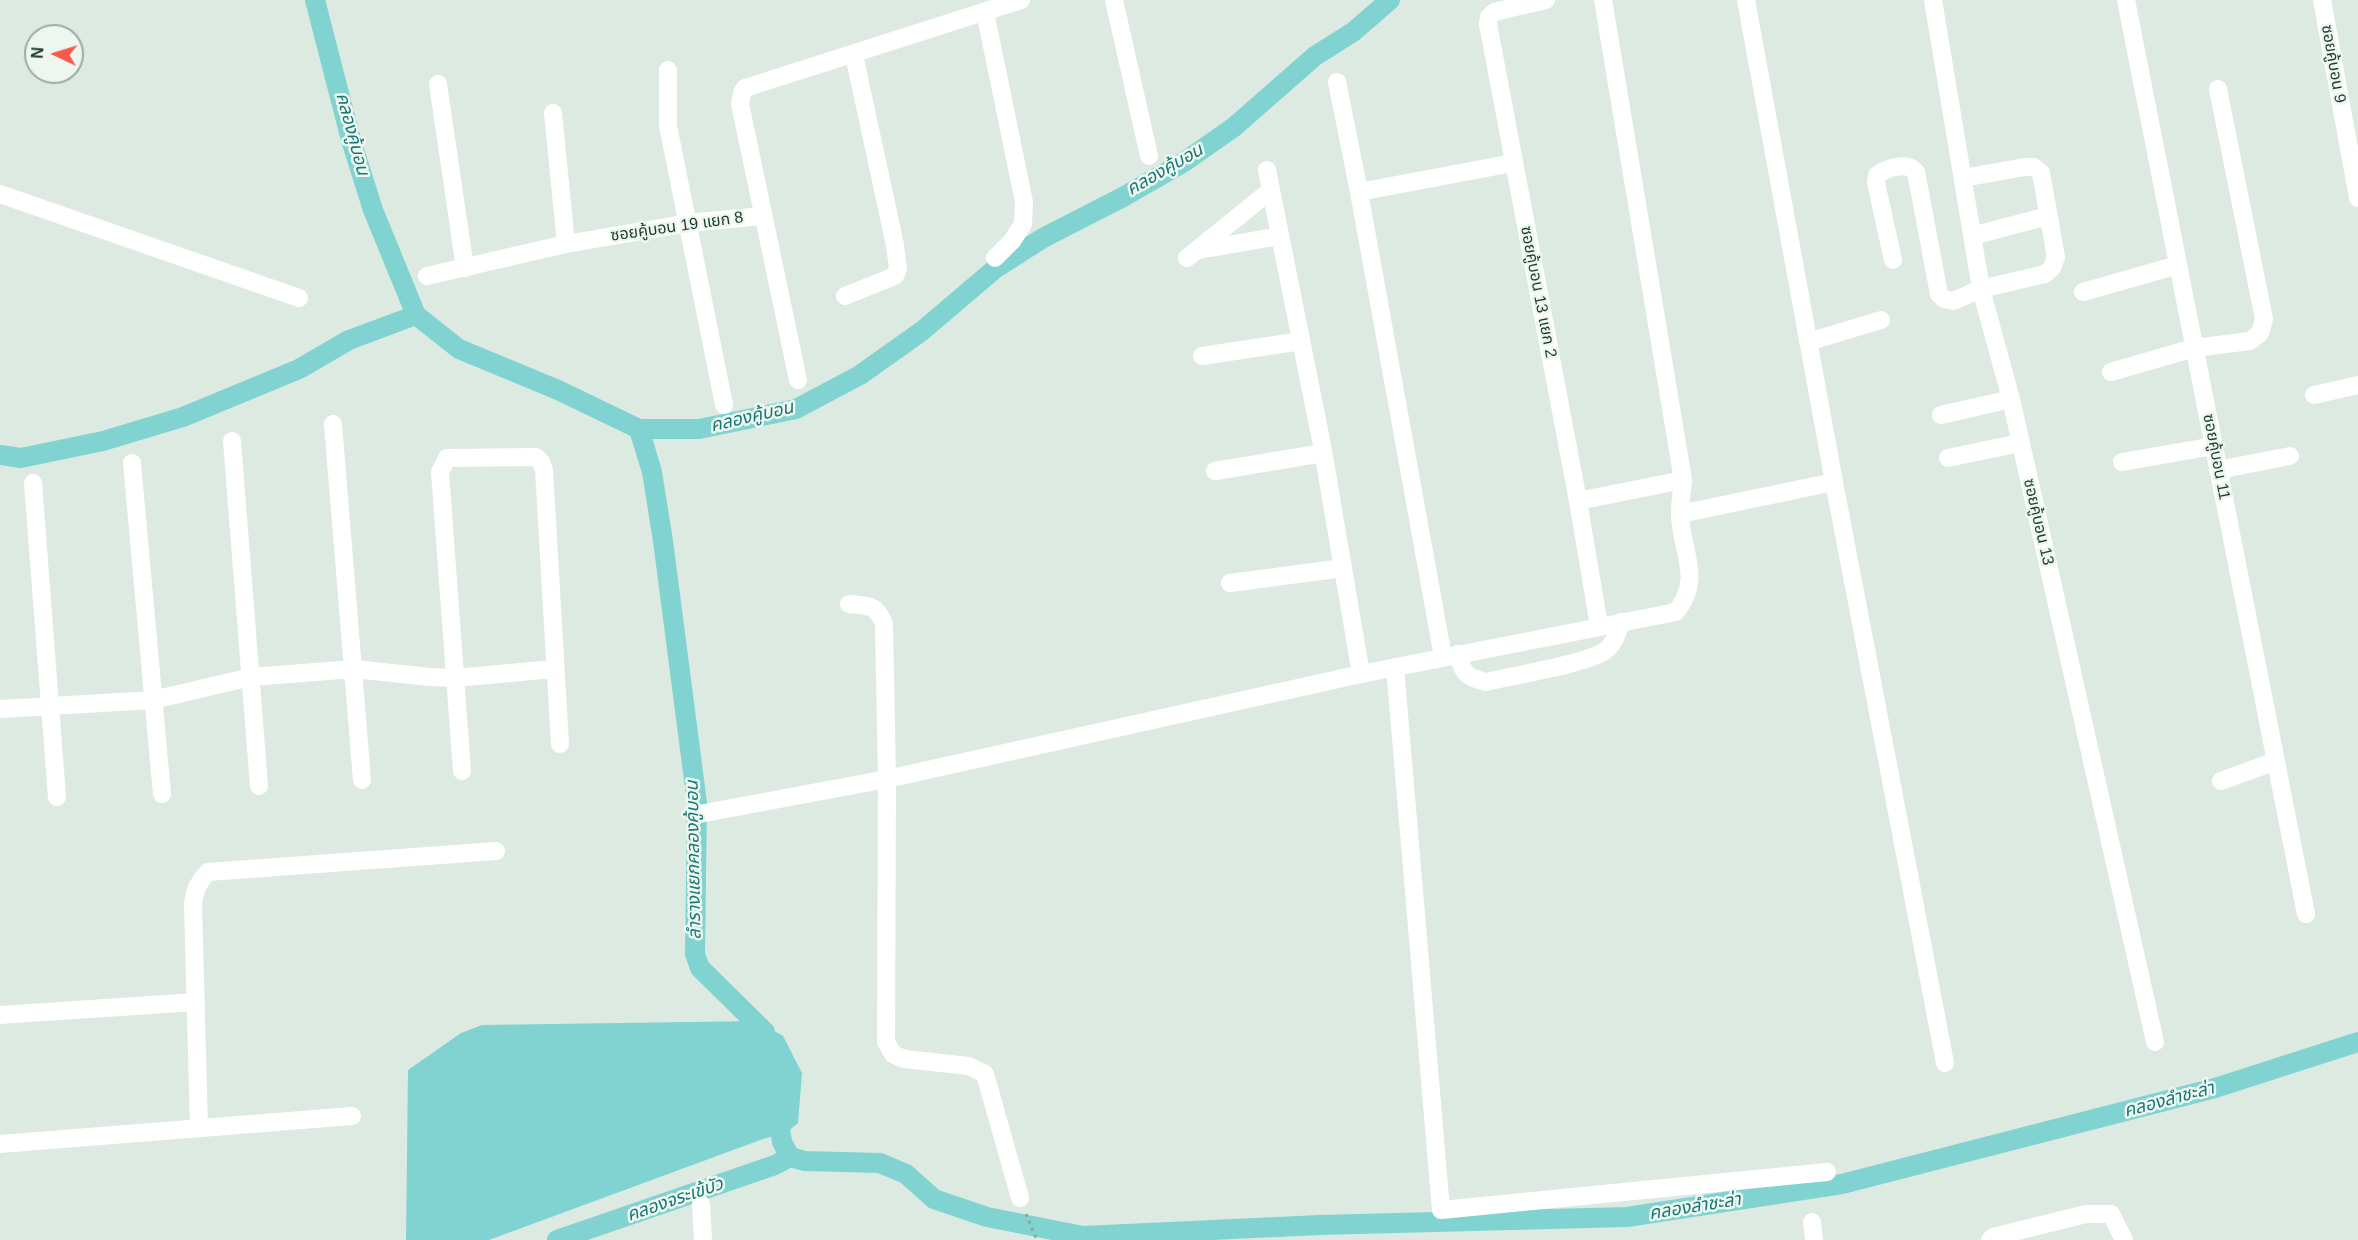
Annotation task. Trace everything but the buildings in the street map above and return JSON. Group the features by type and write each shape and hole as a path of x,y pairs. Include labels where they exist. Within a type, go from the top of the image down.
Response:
{"street":[{"name":"ซอยคู้บอน 19 แยก 8","path":"427,276 566,244 689,223 762,216 740,104 742,93 746,88 1022,0"},
{"path":"1114,0 1149,156"},
{"name":"ซอยคู้บอน 13 แยก 2","path":"1546,0 1494,12 1489,17 1488,24 1578,501 1599,626"},
{"path":"699,814 886,779 1361,674 1676,612 1685,600 1691,582 1680,514 1683,480 1603,0"},
{"path":"1746,0 1834,482 1945,1063"},
{"name":"ซอยคู้บอน 13","path":"1933,0 1981,290 2011,399 2155,1042"},
{"name":"ซอยคู้บอน 11","path":"2126,0 2306,914"},
{"name":"ซอยคู้บอน 9","path":"2322,0 2358,198"},
{"path":"985,12 1024,202 1023,224 1012,241 995,258"},
{"path":"845,296 893,277 898,269 895,245 854,55"},
{"path":"668,70 668,126 724,405"},
{"path":"1336,82 1450,656 1462,671 1472,678 1486,682 1587,659 1605,652 1614,642 1621,622"},
{"path":"438,84 465,268"},
{"path":"2111,372 2194,348 2250,341 2260,333 2264,319 2218,89"},
{"path":"553,113 566,244"},
{"path":"1359,192 1514,163"},
{"path":"1893,260 1876,183 1877,175 1883,170 1906,165 1912,167 1916,172 1939,294 1944,299 1953,301 1981,290 2045,274 2052,268 2056,257 2041,173 2034,167 2025,167 1963,178"},
{"path":"1268,170 1323,453 1361,674"},
{"path":"1271,190 1191,254 1280,236"},
{"path":"0,194 299,298"},
{"path":"762,216 798,380"},
{"path":"1972,236 2048,216"},
{"path":"2083,292 2178,265"},
{"path":"1808,342 1881,320"},
{"path":"1202,356 1301,340"},
{"path":"2314,395 2358,385"},
{"path":"1941,415 2011,399"},
{"path":"333,424 362,780"},
{"path":"232,441 259,786"},
{"path":"1948,458 2020,442"},
{"path":"2122,462 2214,446"},
{"path":"1215,471 1323,453"},
{"path":"2218,470 2290,456"},
{"path":"462,771 440,472 447,458 536,457 541,462 544,471 560,744"},
{"path":"132,463 162,794"},
{"path":"1578,501 1683,480"},
{"path":"1680,514 1834,482"},
{"path":"33,483 57,797"},
{"path":"1230,583 1343,568"},
{"path":"849,604 873,607 879,612 884,624 886,1042 892,1054 904,1059 969,1065 985,1074 1020,1198"},
{"path":"1395,667 1441,1210 1827,1172"},
{"path":"0,709 153,699 251,677 354,669 430,678 455,678 554,669"},
{"path":"2221,781 2276,761"},
{"path":"199,1128 194,892 200,880 208,872 496,851"},
{"path":"0,1015 196,1002"},
{"path":"0,1144 352,1116"},
{"path":"701,1204 704,1240"},
{"path":"1990,1240 1993,1237 2086,1214 2111,1214 2124,1240"}],"path":[{"path":"1020,1198 1037,1240"}],"water":[{"path":"757,1021 783,1036 802,1073 798,1123 786,1133 763,1139 489,1240 406,1240 408,1070 461,1033 482,1025"}],"waterway":[{"name":"คลองคู้บอน","path":"315,0 351,140 373,210 416,315 459,349 558,390 639,429 699,429 796,409 860,375 922,331 996,268 1043,238 1123,197 1184,162 1234,127 1315,56 1353,32 1390,0"},
{"path":"0,455 21,458 103,441 183,417 299,369 349,340 416,315"},
{"name":"ลำรางแยกคลองคู้บอน","path":"639,429 652,472 663,541 697,803 695,954 700,968 765,1032 767,1043"},
{"name":"คลองลำชะล่า","path":"790,1157 805,1161 880,1163 906,1174 934,1199 987,1217 1083,1236 1320,1225 1627,1217 1842,1184 2215,1088 2358,1042"},
{"name":"ลำรางแยกคลองคู้บอน","path":"777,1108 782,1142 790,1157"},
{"name":"คลองจระเข้บัว","path":"557,1240 775,1165 790,1157"}]}
